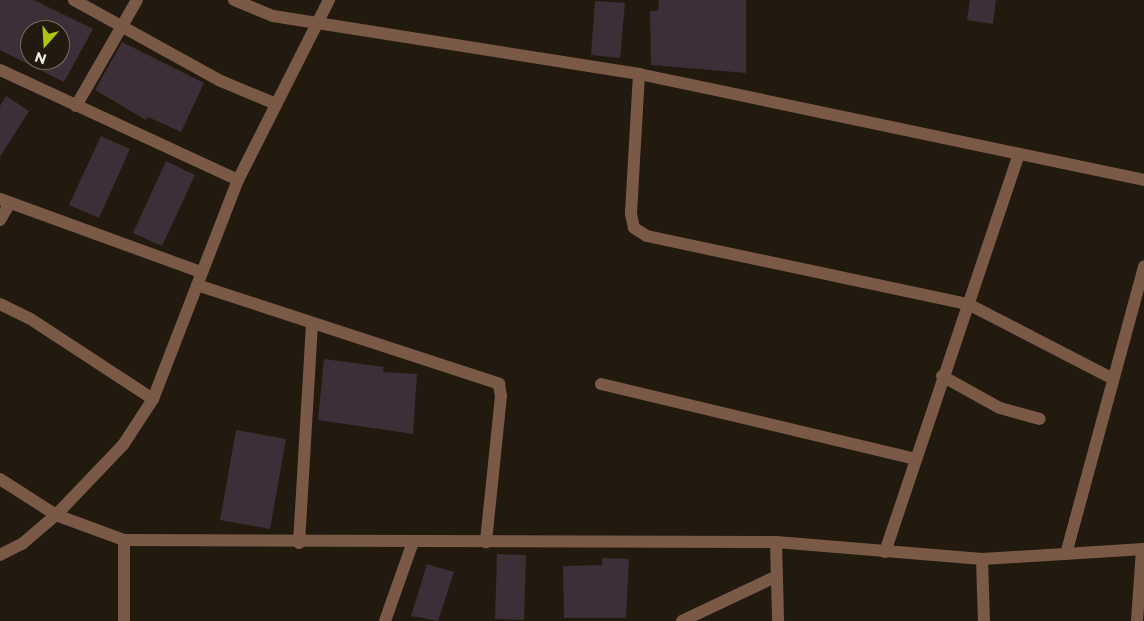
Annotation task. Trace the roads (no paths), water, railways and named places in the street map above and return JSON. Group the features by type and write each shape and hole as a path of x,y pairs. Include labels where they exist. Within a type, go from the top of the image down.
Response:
{"street":[{"path":"74,0 221,81 276,104"},
{"path":"76,106 120,25 137,0"},
{"path":"234,0 274,16 639,74 1144,180"},
{"path":"0,555 22,544 56,515 123,445 152,399 238,180 316,24 330,0"},
{"path":"0,70 238,180"},
{"path":"639,74 631,214 634,228 670,242 968,304 1114,379"},
{"path":"885,552 942,376 1019,154"},
{"path":"0,220 5,201 201,272"},
{"path":"1066,554 1144,266"},
{"path":"197,285 498,384 501,396 486,542"},
{"path":"0,304 29,318 152,399"},
{"path":"299,543 312,323"},
{"path":"942,376 1000,408 1040,419"},
{"path":"601,384 916,459"},
{"path":"0,479 56,515 124,540 299,543 776,542 982,559 1143,549 1137,621"},
{"path":"124,540 124,621"},
{"path":"385,621 413,542"},
{"path":"776,542 775,576 778,621"},
{"path":"982,559 984,621"},
{"path":"682,621 775,576"}]}
